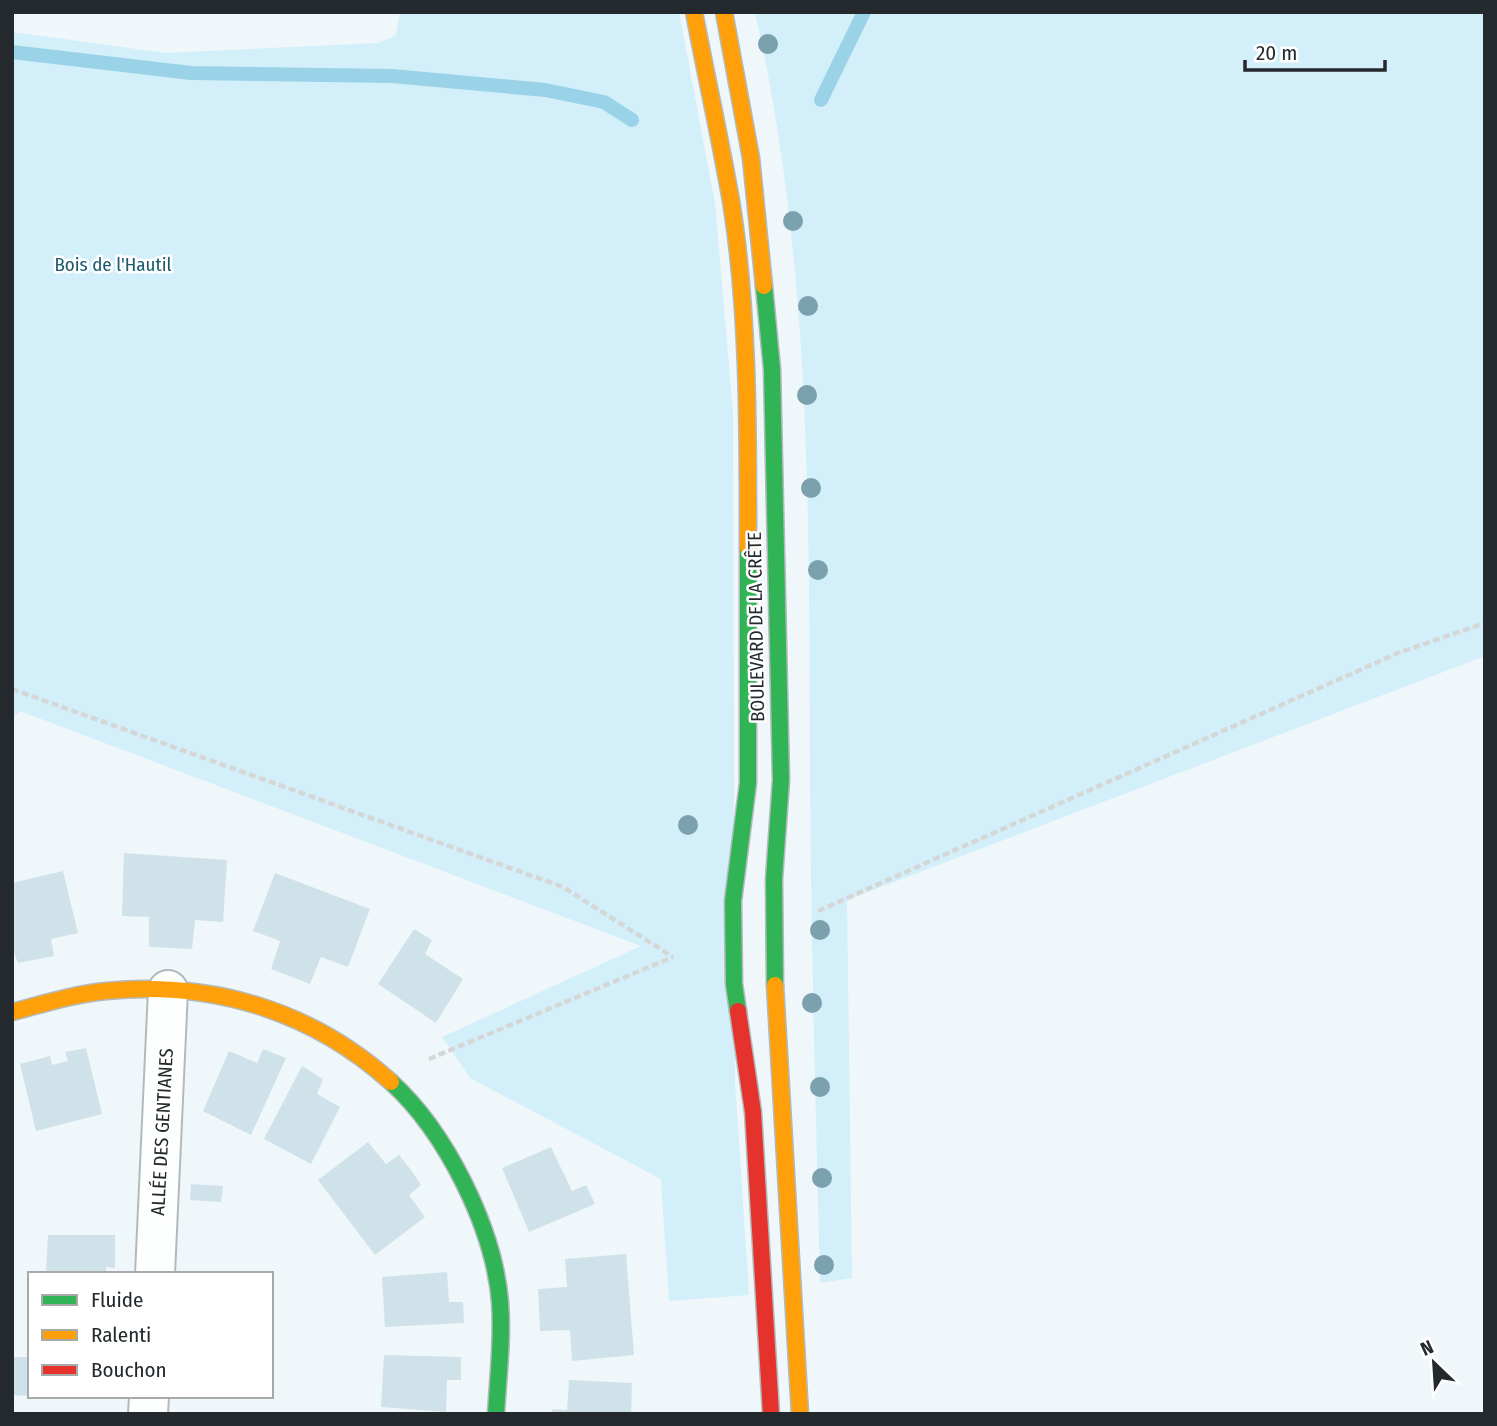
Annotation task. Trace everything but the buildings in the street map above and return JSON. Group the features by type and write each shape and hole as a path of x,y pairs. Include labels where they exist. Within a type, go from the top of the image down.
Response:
{"street":[{"name":"BOULEVARD DE LA CRÊTE","path":"694,12 731,203 741,314 748,454 748,770 744,831 733,901 734,984 753,1112 771,1414"},
{"name":"BOULEVARD DE LA CRÊTE","path":"724,12 751,158 772,369 781,780 774,879 775,984 800,1414"},
{"name":"ALLÉE DES GENTIANES","path":"155,1272 168,990"},
{"path":"12,1012 106,991 213,992 288,1012 349,1047 400,1086 443,1144 458,1171 489,1249 498,1286 500,1320 496,1414"}],"path":[{"path":"806,912 816,912 1398,653 1485,623"},
{"path":"12,689 563,887 673,957 433,1055 400,1086"}],"green space":[{"name":"Bois de l'Hautil","path":"400,12 679,12 715,203 733,412 735,1082 749,1295 669,1301 661,1179 470,1078 442,1037 641,946 20,711 12,718 12,32 166,53 378,43 396,35"},
{"path":"755,12 1485,12 1485,656 847,900 852,1278 820,1283 811,904 809,585 804,393 788,202 774,106"}],"waterway":[{"path":"821,100 864,12"},
{"path":"12,52 191,73 392,76 545,90 604,102 632,120"}],"traffic: fast":[{"path":"764,286 772,369 781,780 774,879 775,985"},
{"path":"738,1011 734,984 733,901 748,783 748,548"},
{"path":"391,1082 411,1103 448,1154 464,1183 488,1243 496,1273 501,1316 496,1414"}],"traffic: slow":[{"path":"694,12 737,243 746,374 748,548"},
{"path":"724,12 751,158 764,286"},
{"path":"775,985 800,1414"},
{"path":"12,1012 106,991 145,989 222,996 294,1019 328,1036 391,1082"}],"traffic: jam":[{"path":"738,1011 753,1112 771,1414"}]}
